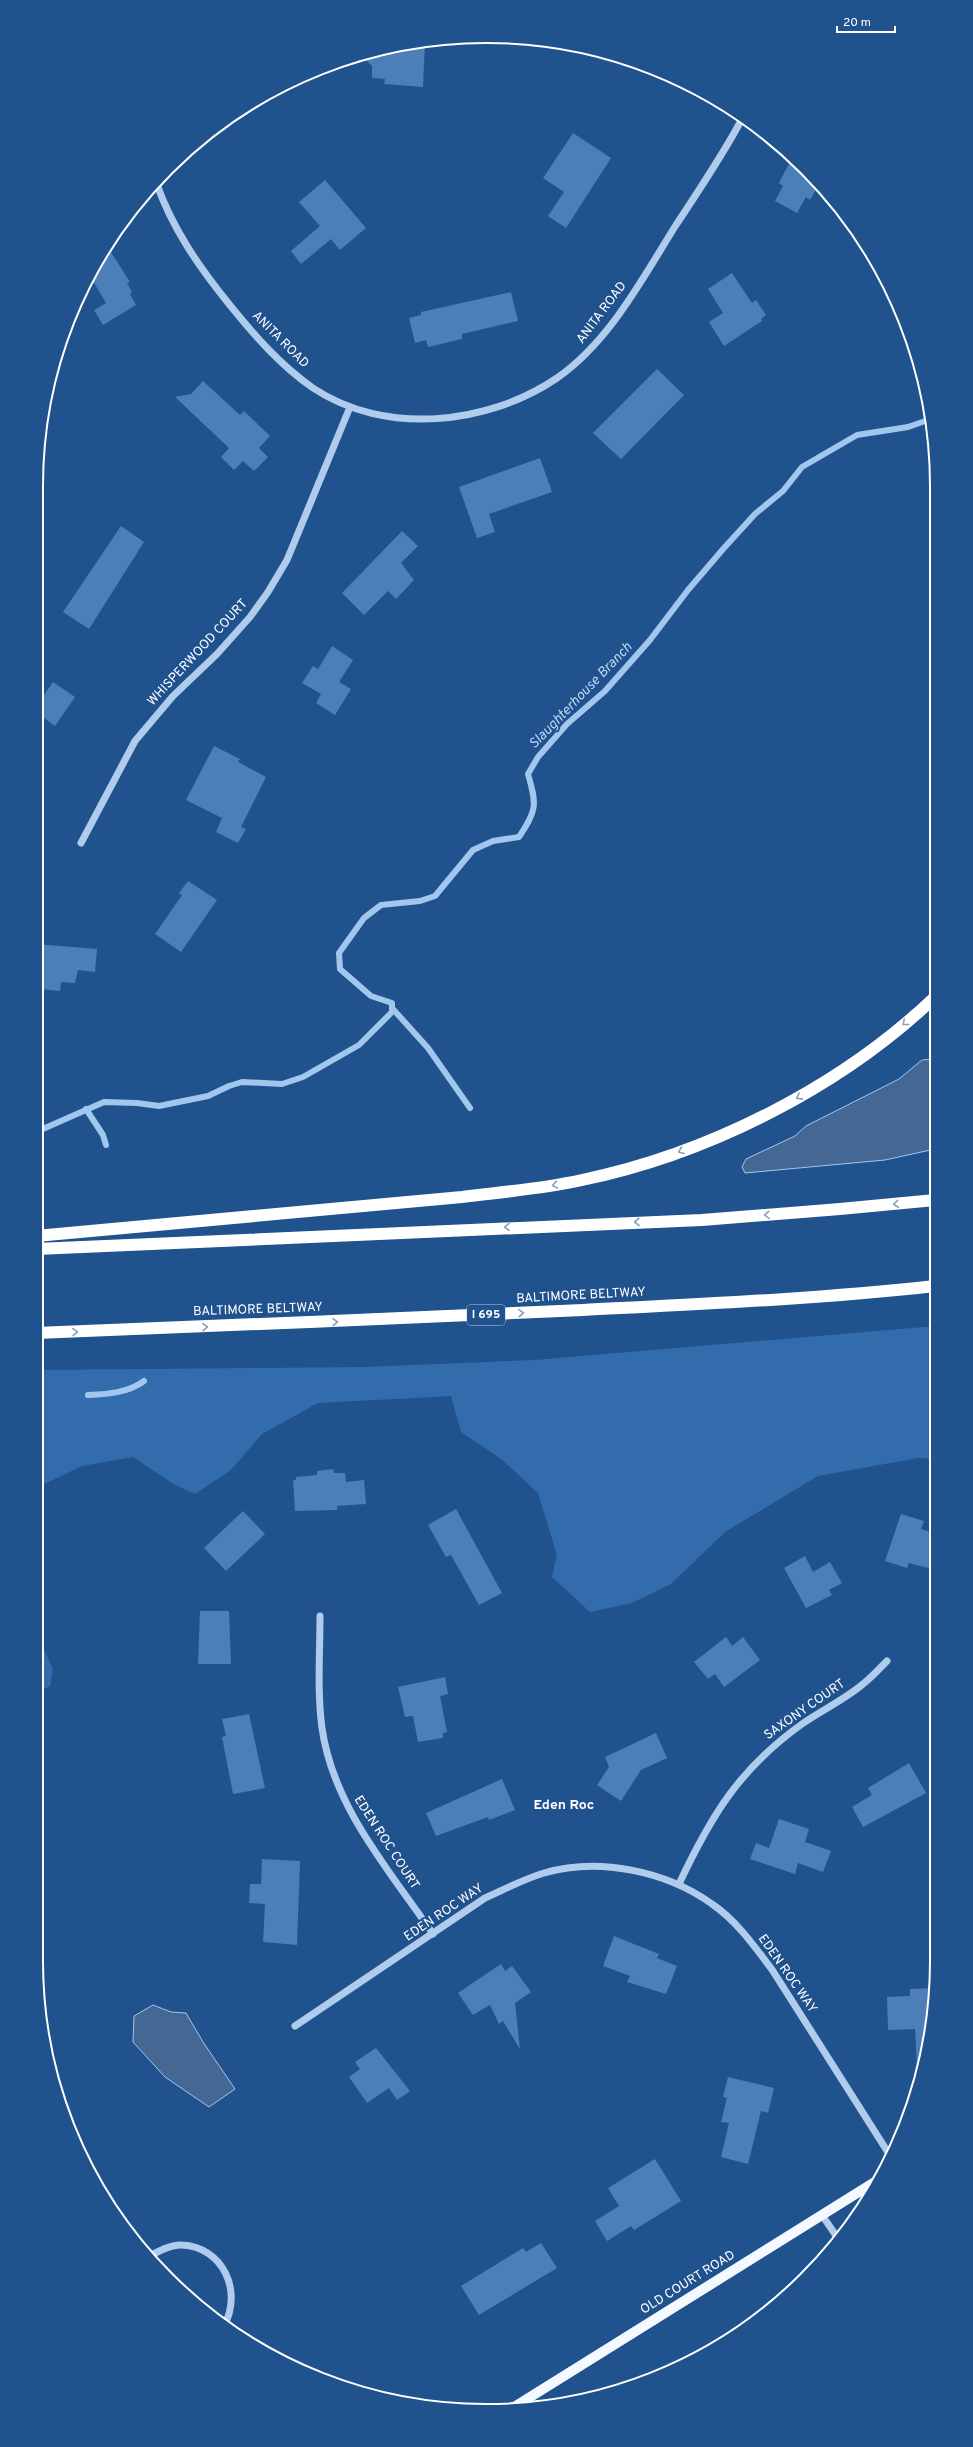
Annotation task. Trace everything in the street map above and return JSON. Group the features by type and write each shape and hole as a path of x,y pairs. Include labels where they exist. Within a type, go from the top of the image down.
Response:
{"highway":[{"path":"43,1235 469,1196 566,1183 621,1170 663,1158 763,1116 850,1066 930,1001"},
{"path":"43,1249 702,1220 930,1200"},
{"name":"BALTIMORE BELTWAY","path":"43,1333 400,1319 712,1304 851,1296 930,1287"}],"main road":[{"name":"OLD COURT ROAD","path":"522,2402 868,2186"}],"street":[{"name":"ANITA ROAD","path":"158,188 164,204 184,243 214,285 255,335 287,368 315,388 350,408 394,416 428,419 466,416 502,407 531,394 558,377 586,354 608,329 635,290 739,123"},
{"name":"WHISPERWOOD COURT","path":"81,843 135,741 173,696 217,654 250,617 268,592 287,560 350,408"},
{"name":"EDEN ROC COURT","path":"320,1616 320,1695 322,1728 330,1764 344,1798 362,1830 433,1934"},
{"name":"SAXONY COURT","path":"679,1884 702,1834 721,1802 743,1775 768,1750 802,1724 864,1684 887,1661"},
{"name":"EDEN ROC WAY","path":"295,2026 486,1898 545,1873 575,1868 606,1867 640,1872 679,1884 712,1904 732,1921 755,1946 773,1971 887,2150"},
{"path":"822,2215 835,2234"},
{"path":"153,2253 157,2251 181,2245 208,2252 221,2264 229,2279 232,2300 227,2320"}],"shaded area":[{"path":"930,1059 930,1150 885,1160 745,1173 742,1167 746,1159 795,1136 806,1126 899,1079 922,1060"},
{"path":"930,1326 930,1459 918,1458 818,1476 725,1532 671,1584 632,1603 590,1612 552,1577 557,1555 538,1493 500,1458 461,1432 451,1396 318,1403 262,1434 231,1470 195,1494 175,1485 133,1457 82,1466 43,1485 43,1370 365,1367 535,1360"},
{"path":"43,1648 53,1669 50,1686 43,1690"},
{"path":"153,2005 171,2012 186,2013 203,2042 235,2089 209,2107 165,2077 133,2042 134,2016"}],"building":[{"path":"425,48 423,87 384,84 385,79 372,78 372,66 367,61 372,58"},
{"path":"573,133 611,158 566,228 548,216 564,192 543,178"},
{"path":"789,163 816,190 810,200 806,197 797,213 775,201 783,186 779,183"},
{"path":"325,180 366,228 340,250 331,239 301,264 291,251 320,226 299,202"},
{"path":"111,252 130,282 127,283 132,292 130,294 136,305 103,325 94,310 106,303 93,282"},
{"path":"732,273 752,303 756,300 766,315 761,319 762,321 724,346 709,322 723,313 708,289"},
{"path":"511,292 518,321 462,334 462,339 428,347 426,340 415,343 409,318 421,315 421,312"},
{"path":"657,369 684,395 621,459 593,433"},
{"path":"203,381 240,415 244,411 270,436 259,448 268,457 254,471 243,461 234,470 221,457 229,448 175,397 191,394"},
{"path":"540,458 552,492 489,514 495,532 477,538 459,487"},
{"path":"121,526 144,542 89,629 63,612"},
{"path":"402,531 418,546 401,563 414,580 396,599 388,591 364,615 342,593"},
{"path":"332,646 353,660 339,682 351,689 335,715 316,703 321,694 302,683 313,666 318,669"},
{"path":"53,682 75,697 55,726 43,717 43,697"},
{"path":"214,746 240,759 238,762 266,777 241,827 246,829 238,843 216,832 222,818 186,800"},
{"path":"188,881 217,900 181,952 155,934 182,895 179,893"},
{"path":"43,945 97,949 95,972 78,970 75,983 61,982 60,991 43,989"},
{"path":"333,1469 334,1473 345,1473 346,1482 364,1480 366,1504 337,1506 337,1510 295,1511 293,1480 296,1480 296,1477 317,1475 317,1471"},
{"path":"456,1509 502,1593 479,1605 451,1555 446,1557 428,1525"},
{"path":"243,1511 265,1534 226,1571 204,1548"},
{"path":"901,1514 924,1521 921,1529 930,1532 930,1568 909,1563 907,1568 885,1561"},
{"path":"805,1556 813,1572 830,1562 842,1583 829,1590 832,1595 806,1608 784,1568"},
{"path":"200,1611 229,1611 231,1664 198,1664"},
{"path":"726,1637 732,1646 743,1637 760,1660 724,1687 715,1674 708,1679 694,1662"},
{"path":"445,1677 448,1694 440,1696 447,1732 443,1733 443,1738 418,1742 413,1716 405,1717 398,1687"},
{"path":"249,1714 265,1788 233,1794 222,1737 226,1736 222,1719"},
{"path":"656,1733 667,1758 641,1770 621,1801 597,1785 609,1767 605,1757"},
{"path":"909,1763 926,1793 863,1827 852,1807 872,1795 868,1788"},
{"path":"502,1779 515,1810 489,1820 488,1817 436,1836 426,1813"},
{"path":"779,1819 809,1829 805,1842 831,1851 823,1872 798,1863 795,1874 750,1859 756,1843 769,1848"},
{"path":"262,1859 300,1861 297,1945 263,1942 265,1904 249,1903 250,1884 261,1884"},
{"path":"614,1936 659,1954 657,1958 677,1966 666,1994 627,1982 630,1976 603,1966"},
{"path":"501,1964 505,1971 512,1966 531,1992 515,2003 520,2049 503,2021 499,2024 490,2005 473,2015 458,1993"},
{"path":"929,1988 926,2018 917,2066 915,2029 888,2030 887,1997 910,1996 910,1989"},
{"path":"376,2048 410,2091 397,2100 389,2088 367,2103 349,2077 360,2069 355,2062"},
{"path":"728,2077 774,2088 768,2113 761,2111 748,2164 721,2157 729,2123 721,2122 727,2098 723,2097"},
{"path":"655,2159 681,2201 634,2230 631,2226 607,2241 595,2221 619,2206 608,2188"},
{"path":"541,2243 557,2268 479,2315 461,2286 523,2248 526,2252"}],"waterway":[{"name":"Slaughterhouse Branch","path":"43,1129 104,1102 137,1103 159,1106 208,1096 229,1086 242,1082 282,1084 303,1077 359,1045 392,1012 392,1003 371,996 340,969 339,953 364,918 381,905 420,901 435,896 473,850 493,841 519,837 529,820 534,807 533,793 528,774 538,757 567,724 605,691 650,640 688,590 724,548 755,514 783,491 802,467 857,435 908,427 925,421"},
{"path":"392,1008 428,1048 470,1108"},
{"path":"86,1109 103,1135 106,1145"},
{"path":"88,1395 124,1390 144,1381"}],"district":[{"name":"Eden Roc","path":"564,1805"}]}
